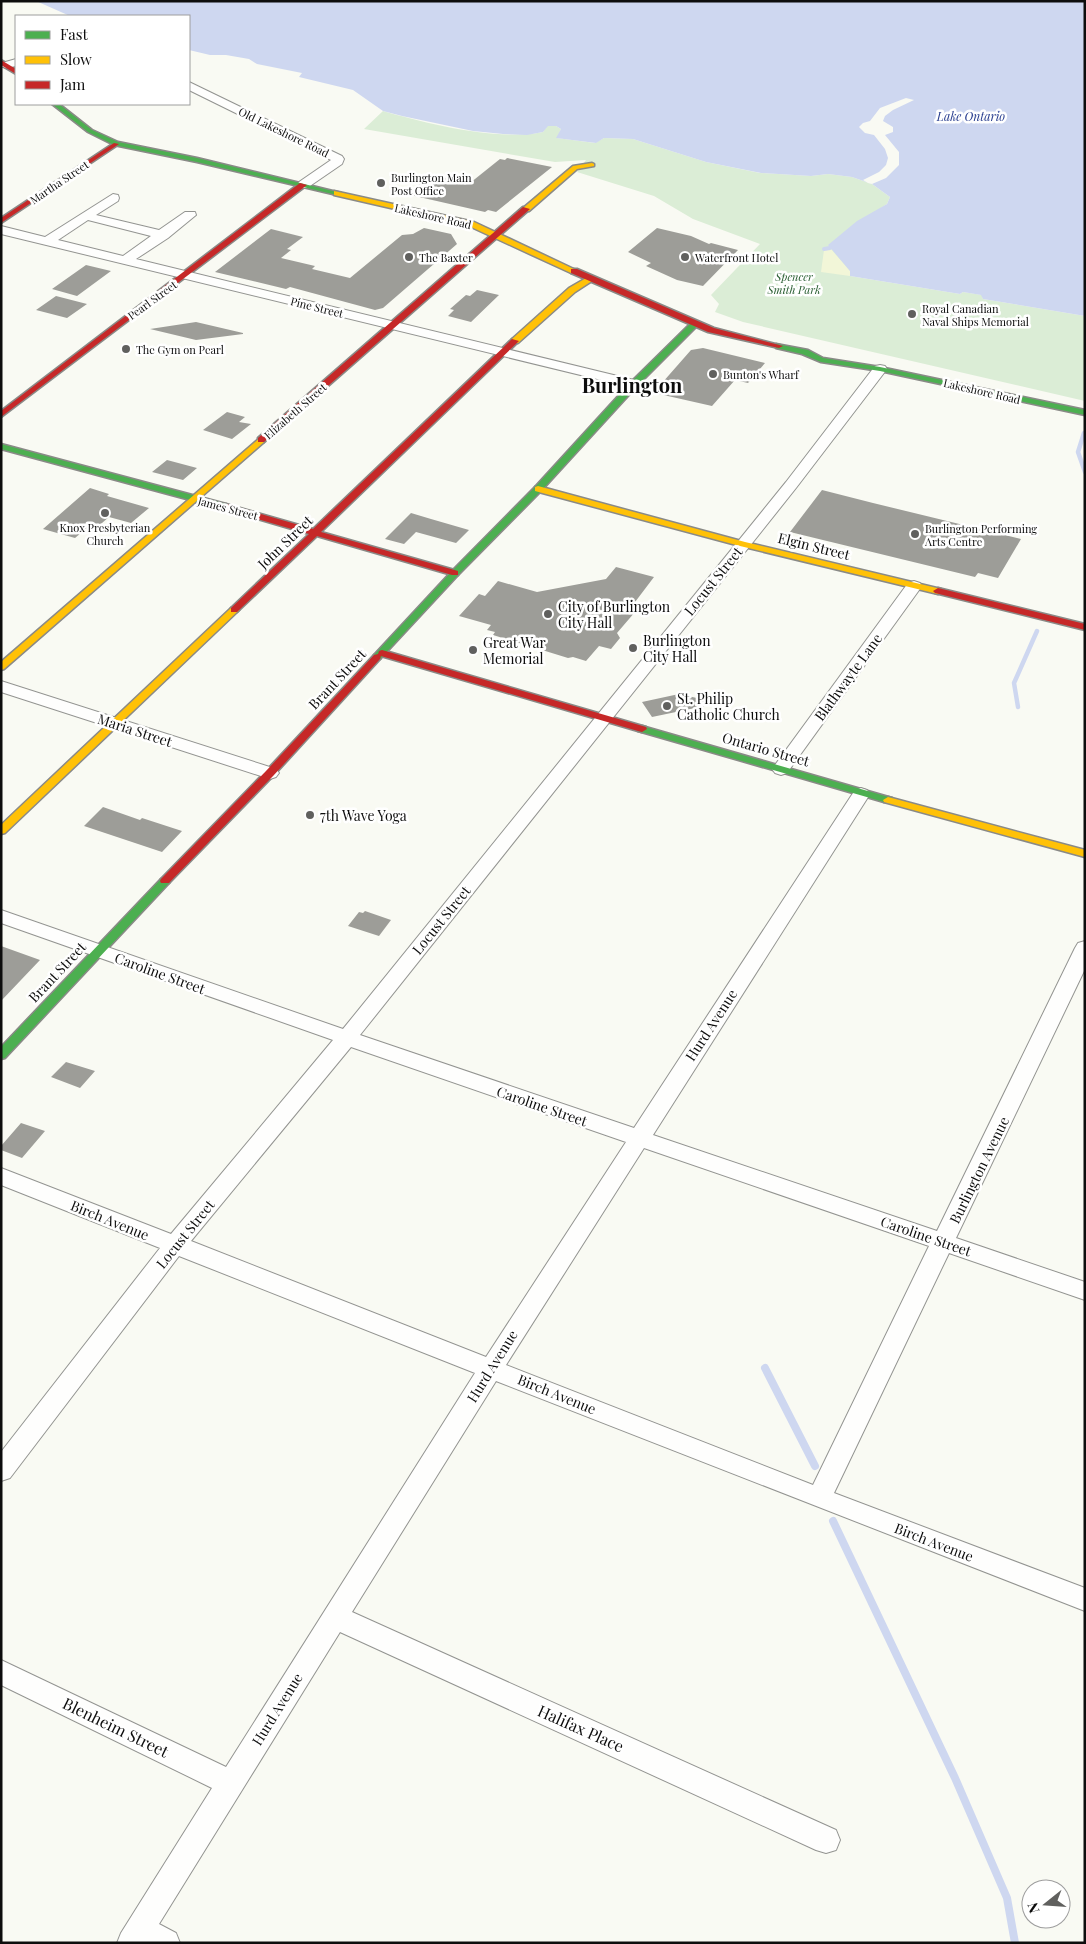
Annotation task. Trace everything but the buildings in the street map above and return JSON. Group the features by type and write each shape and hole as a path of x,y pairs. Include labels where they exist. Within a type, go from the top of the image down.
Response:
{"street":[{"name":"Old Lakeshore Road","path":"190,86 338,159 336,164 303,185"},
{"name":"Lakeshore Road","path":"56,105 90,131 116,144 471,224 591,279 695,324 725,334 805,352 820,360 845,366 880,369 1085,413"},
{"name":"Martha Street","path":"1,221 116,144"},
{"name":"Elizabeth Street","path":"1,667 394,325 495,234 509,225 574,167 592,165"},
{"name":"Pearl Street","path":"1,415 131,314 303,185"},
{"path":"48,241 113,198"},
{"path":"125,260 190,215"},
{"path":"86,216 163,234"},
{"name":"Pine Street","path":"1,230 634,384"},
{"name":"John Street","path":"1,831 116,724 503,352 572,290 591,279"},
{"name":"Brant Street","path":"1,1055 98,951 270,773 455,574 538,489 634,384 695,324"},
{"name":"Locust Street","path":"1,1470 174,1246 346,1039 743,544 880,369"},
{"name":"James Street","path":"1,446 317,532 455,574"},
{"name":"Elgin Street","path":"538,489 743,544 1085,627"},
{"name":"Blathwayte Lane","path":"782,769 914,586"},
{"name":"Ontario Street","path":"382,653 782,769 861,794 1085,854"},
{"name":"Maria Street","path":"1,686 270,773"},
{"name":"Hurd Avenue","path":"136,1936 490,1368 861,794"},
{"name":"Caroline Street","path":"1,916 346,1039 1085,1291"},
{"name":"Burlington Avenue","path":"819,1498 944,1243 1085,948"},
{"name":"Birch Avenue","path":"1,1176 174,1246 1085,1600"},
{"name":"Halifax Place","path":"335,1617 826,1840"},
{"name":"Blenheim Street","path":"1,1672 230,1783"},
{"path":"136,1936 166,1943"}],"green space":[{"name":"Spencer Smith Park","path":"383,111 441,126 484,133 525,134 543,132 547,126 556,126 561,129 557,138 595,143 604,138 633,139 706,162 760,173 811,176 828,174 852,177 872,184 890,197 887,204 881,208 850,276 960,294 963,292 982,295 983,299 1085,316 1085,401 743,322 715,312 719,304 711,295 760,244 693,219 654,196 577,172 586,160 555,162 364,129"}],"sand":[{"path":"831,249 850,271 850,276 821,272 824,250"}],"water":[{"name":"Lake Ontario","path":"36,1 1085,1 1085,316 983,299 981,295 963,292 960,294 850,276 850,271 828,245 857,221 887,204 890,197 872,184 852,177 828,174 811,176 761,173 706,162 633,139 604,138 596,143 556,138 561,129 556,126 548,126 543,132 527,135 473,131 383,111 353,90 299,77 302,73 257,64 249,59 226,55 210,55 190,50 190,15 68,15"}],"pier":[{"path":"906,98 914,100 893,110 885,116 883,121 893,127 893,132 885,135 899,152 899,165 886,178 872,184 868,183 863,180 879,172 886,165 888,158 885,149 874,135 865,133 859,127 863,123 870,121 880,108"}],"waterway":[{"path":"824,249 830,248"},
{"path":"1084,433 1078,452 1085,472"},
{"path":"1018,707 1014,683 1037,631"},
{"path":"765,1368 815,1466"},
{"path":"833,1521 955,1778 1007,1898 1015,1943"}],"traffic: fast":[{"path":"56,105 90,131 116,144 197,160 337,193"},
{"path":"377,657 455,573 538,489 634,384 695,324"},
{"path":"779,346 805,352 821,360 880,369 1085,413"},
{"path":"1,446 223,506"},
{"path":"642,729 888,800"},
{"path":"1,1055 165,881"}],"traffic: slow":[{"path":"526,209 575,167 592,165"},
{"path":"337,193 471,224 574,271"},
{"path":"515,341 572,290 591,279"},
{"path":"1,667 261,440"},
{"path":"538,489 743,544 938,591"},
{"path":"1,831 234,610"},
{"path":"888,800 1085,854"}],"traffic: jam":[{"path":"1,62 15,71"},
{"path":"1,221 116,144"},
{"path":"1,415 303,185"},
{"path":"261,440 526,209"},
{"path":"574,271 711,330 779,346"},
{"path":"234,610 515,341"},
{"path":"223,506 455,573"},
{"path":"938,591 1085,627"},
{"path":"382,653 642,729"},
{"path":"165,881 270,773 377,657"}],"place":[{"name":"Burlington Main Post Office","path":"381,183"},
{"name":"The Baxter","path":"409,257"},
{"name":"Waterfront Hotel","path":"685,257"},
{"name":"Royal Canadian Naval Ships Memorial","path":"912,314"},
{"name":"The Gym on Pearl","path":"126,349"},
{"name":"Bunton's Wharf","path":"713,374"},
{"name":"Knox Presbyterian Church","path":"105,513"},
{"name":"Burlington Performing Arts Centre","path":"915,534"},
{"name":"City of Burlington City Hall","path":"548,614"},
{"name":"Burlington City Hall","path":"633,648"},
{"name":"Great War Memorial","path":"473,650"},
{"name":"St. Philip Catholic Church","path":"667,706"},
{"name":"7th Wave Yoga","path":"310,815"}],"district":[{"name":"Burlington","path":"632,384"}]}
